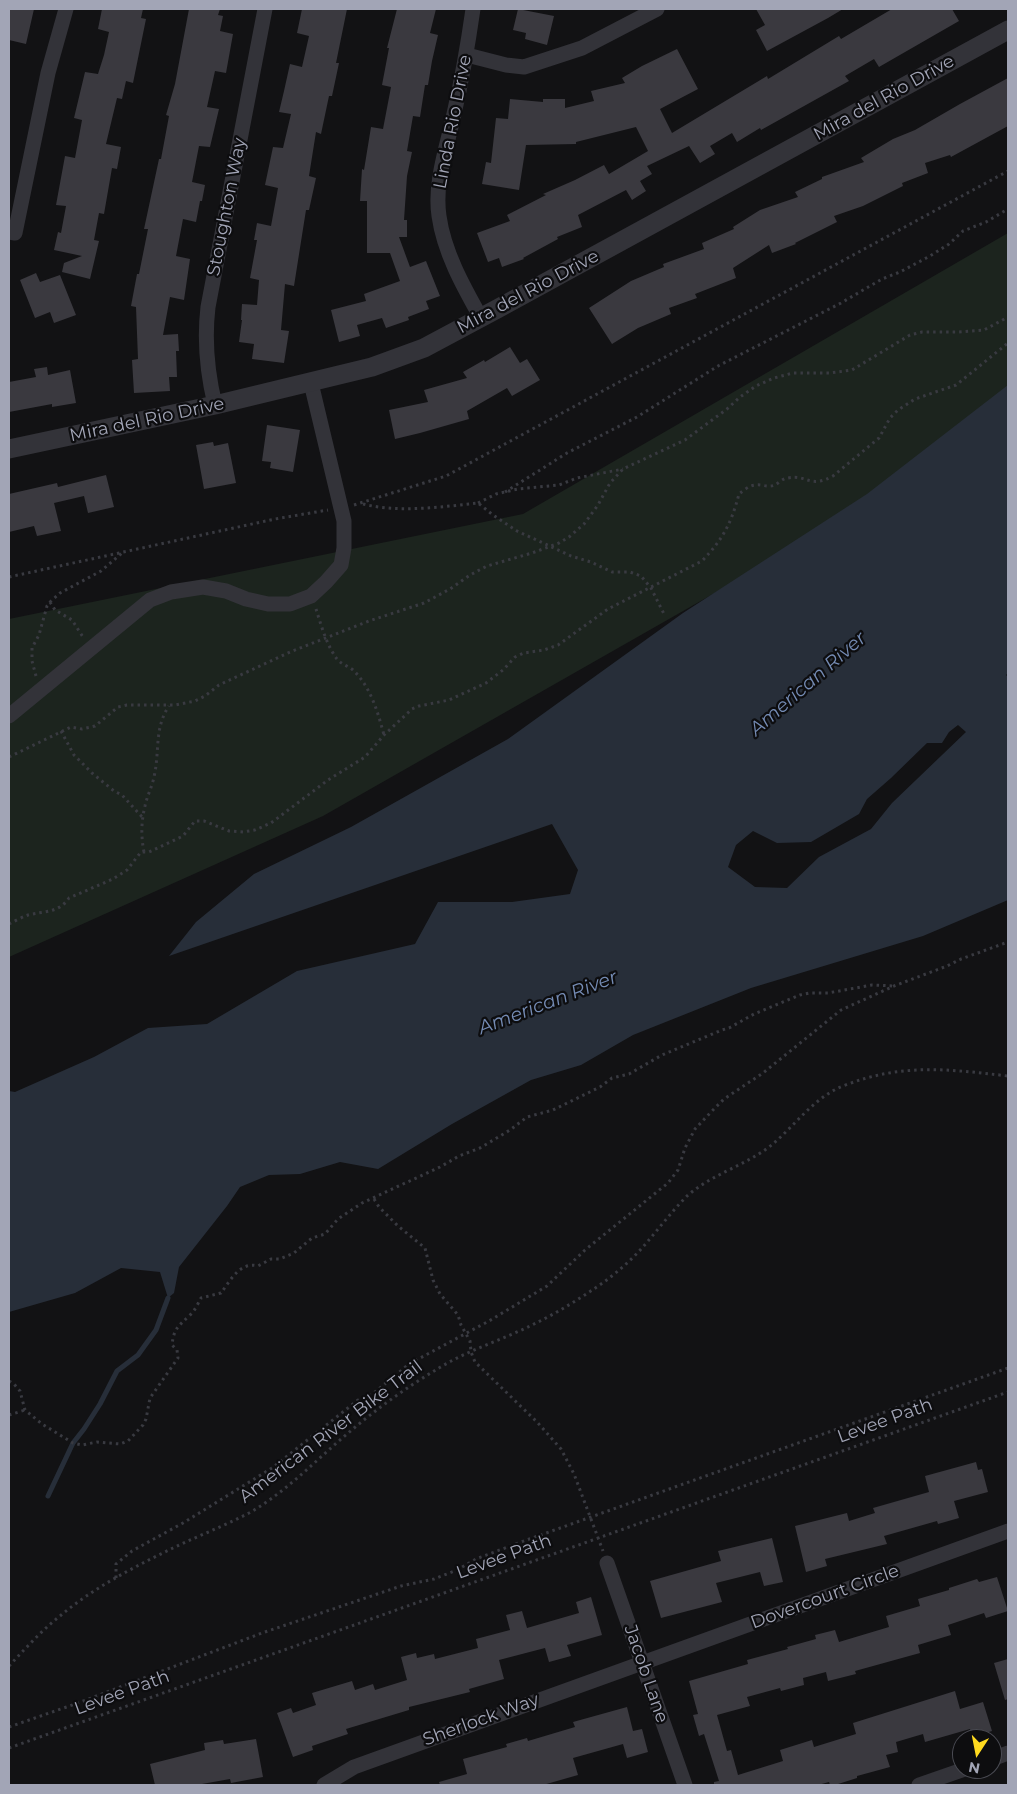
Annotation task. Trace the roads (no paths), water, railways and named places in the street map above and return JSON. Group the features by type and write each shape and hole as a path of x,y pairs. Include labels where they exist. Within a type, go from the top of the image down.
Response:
{"street":[{"path":"9,232 15,233 48,73 66,9"},
{"name":"Stoughton Way","path":"215,405 207,368 208,307 265,9"},
{"name":"Linda Rio Drive","path":"473,9 467,56 438,193 439,216 453,264 481,318"},
{"path":"467,56 524,67 582,48 657,9"},
{"name":"Mira del Rio Drive","path":"9,450 311,383 403,357 481,318 1008,30"},
{"path":"9,716 150,600 172,592 203,587 246,599 276,604 290,604 311,596 326,582 341,565 344,548 344,521 311,383"},
{"name":"Dovercourt Circle","path":"642,1662 1008,1531"},
{"name":"Jacob Lane","path":"607,1563 685,1785"},
{"name":"Sherlock Way","path":"324,1785 354,1766 642,1662"},
{"path":"919,1785 952,1774"}],"water":[{"name":"American River","path":"1008,385 1008,673 1006,675 1008,677 1008,900 923,936 751,988 633,1035 581,1065 531,1080 452,1124 378,1169 340,1162 300,1174 269,1175 240,1187 179,1267 174,1293 168,1298 160,1272 121,1268 75,1293 9,1312 9,1091 15,1092 94,1057 148,1028 207,1024 297,971 415,944 438,902 512,902 570,894 578,870 552,824 169,956 196,922 254,874 351,827 508,739 683,613 867,494","holes":["958,725 966,732 892,803 871,829 819,857 787,888 755,887 728,867 736,845 753,831 777,843 811,842 859,814 867,799 927,743 942,743 949,732"]}],"waterway":[{"path":"48,1496 73,1443 100,1404 117,1371 138,1355 156,1330 168,1298"}]}
